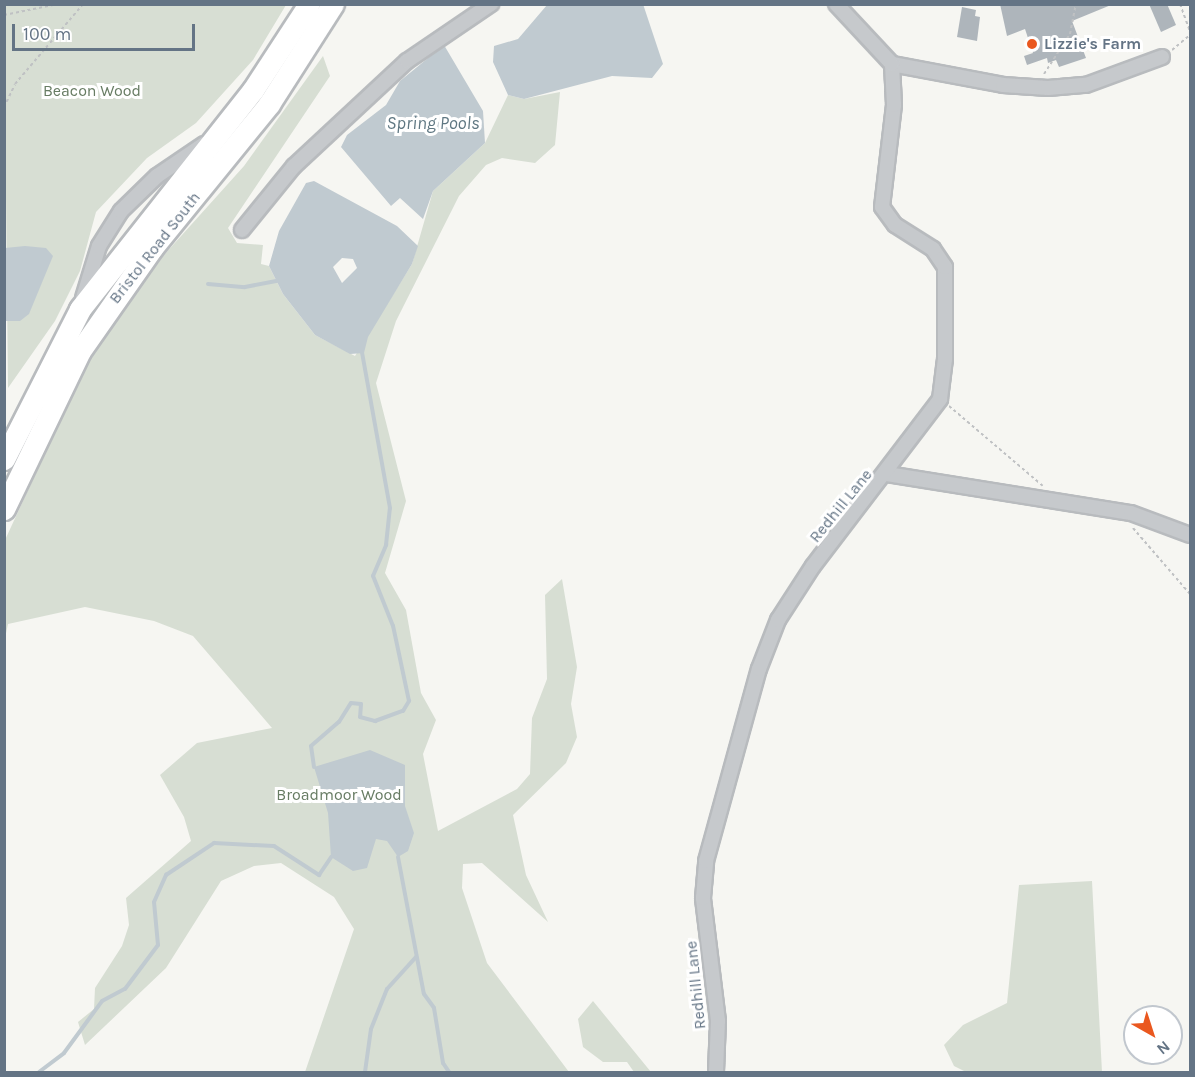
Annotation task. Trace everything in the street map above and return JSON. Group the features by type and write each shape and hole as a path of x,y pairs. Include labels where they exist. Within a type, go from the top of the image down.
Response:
{"highway":[{"name":"Bristol Road South","path":"4,459 80,309 215,137 287,41 309,4"},
{"name":"Bristol Road South","path":"4,509 91,334 152,248 269,104 333,4"}],"street":[{"path":"242,230 294,166 407,61 491,4"},
{"path":"836,4 892,64 1034,87 1086,85 1162,57"},
{"name":"Redhill Lane","path":"716,1072 718,1021 703,898 710,840 778,620 813,566 887,474 940,399 945,359 945,267 933,249 895,225 882,207 894,105 892,64"},
{"path":"887,474 1119,511 1191,535"}],"path":[{"path":"4,15 58,4"},
{"path":"4,107 15,84 83,4"},
{"path":"1034,87 1070,34 1076,4"},
{"path":"1162,57 1191,33 1180,4"},
{"path":"940,399 1029,471 1060,503"},
{"path":"1119,511 1191,594"}],"green space":[{"name":"Beacon Wood","path":"4,5 286,5 253,60 196,123 147,158 96,212 80,271 55,321 8,388"},
{"name":"Broadmoor Wood","path":"323,56 330,76 228,228 237,243 263,245 261,264 269,266 283,294 315,335 355,356 412,264 433,191 485,143 508,95 524,99 560,92 555,145 535,163 502,158 486,165 459,196 396,321 376,383 406,501 385,573 406,610 421,693 436,720 423,754 438,831 517,789 530,774 532,718 547,679 545,595 562,579 577,667 571,704 577,737 566,763 513,815 526,875 548,922 482,863 463,864 462,888 487,963 569,1072 305,1072 354,929 334,897 281,863 254,866 221,881 166,968 85,1045 78,1022 94,1009 95,988 122,946 129,925 126,898 191,841 184,817 160,775 197,743 272,728 193,636 154,621 85,607 8,624 5,638 5,540 90,356 164,255 244,166"},
{"path":"1092,881 1102,1072 966,1072 954,1066 944,1045 963,1025 1007,1003 1019,885"},
{"path":"593,1001 651,1072 634,1072 627,1062 603,1062 583,1047 578,1019"}],"water":[{"path":"643,4 663,64 652,78 612,76 524,99 508,95 493,62 494,46 518,39 547,5"},
{"name":"Spring Pools","path":"444,45 483,111 485,143 433,191 423,219 400,198 391,206 341,147 347,135 386,105 400,81"},
{"path":"314,181 397,226 418,246 412,264 368,337 364,353 350,354 315,335 283,294 269,266 279,231 306,183","holes":["342,258 353,259 357,268 342,283 333,267"]},
{"path":"25,246 46,248 53,256 29,314 20,321 5,321 5,248"},
{"path":"370,750 405,765 405,806 414,833 408,851 398,857 387,841 376,839 367,868 353,871 331,857 328,813 314,767"}],"building":[{"path":"1000,4 1111,5 1072,21 1086,58 1059,67 1056,60 1048,63 1047,58 1027,65 1024,56 1033,53 1025,29 1007,36"},
{"path":"1149,4 1167,4 1176,25 1161,32"},
{"path":"962,7 976,10 975,16 980,17 977,41 957,37"}],"waterway":[{"path":"208,284 245,287 277,281"},
{"path":"314,767 311,746 339,722 351,703 361,704 360,717 375,721 403,711 409,701 393,626 373,576 386,545 390,508 362,353"},
{"path":"39,1072 64,1053 102,1001 125,989 158,945 154,902 166,875 214,843 274,846 319,875 331,857"},
{"path":"398,857 424,994 434,1008 443,1063 449,1072"},
{"path":"365,1072 371,1029 387,989 416,957"}],"place":[{"name":"Lizzie's Farm","path":"1032,44"}]}
